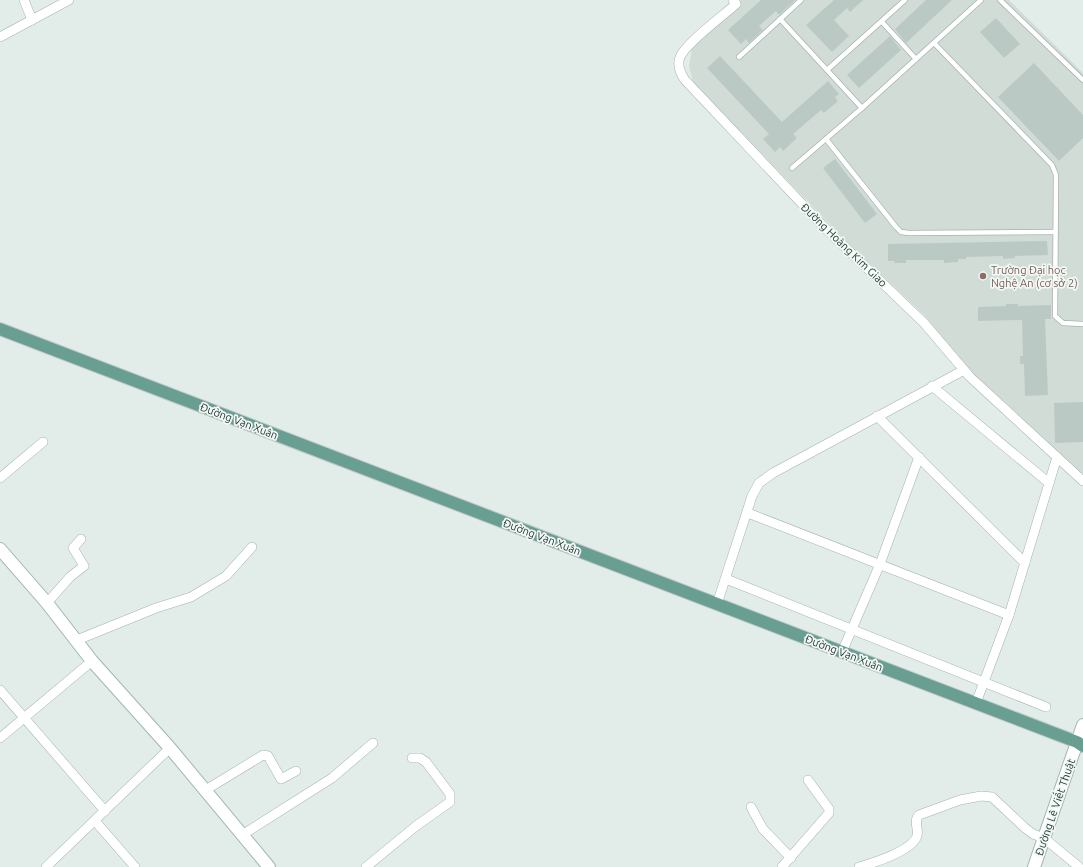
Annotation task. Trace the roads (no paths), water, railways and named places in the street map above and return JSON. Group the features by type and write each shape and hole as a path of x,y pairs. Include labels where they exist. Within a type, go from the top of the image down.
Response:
{"main road":[{"name":"Đường Vạn Xuân","path":"0,329 1080,744"}],"street":[{"path":"24,0 32,20"},
{"path":"0,37 69,0"},
{"name":"Đường Hoàng Kim Giao","path":"737,1 685,49 679,64 682,76 822,226 924,323 964,370 1083,480"},
{"path":"717,604 748,513 752,496 759,483 773,473 964,370"},
{"path":"932,386 1049,483"},
{"path":"877,416 1025,563"},
{"path":"0,478 43,442"},
{"path":"842,652 880,564 919,457"},
{"path":"976,703 1009,615 1058,457"},
{"path":"748,513 1009,615"},
{"path":"47,603 70,577 83,568 84,563 73,548 81,539"},
{"path":"77,640 156,608 191,597 226,576 252,547"},
{"path":"0,550 47,603 92,661 170,748 204,791 269,867"},
{"path":"726,579 1046,707"},
{"path":"0,738 92,661"},
{"path":"0,690 105,811"},
{"name":"Đường Lê Viết Thuật","path":"1034,867 1080,744 1083,725"},
{"path":"242,835 332,778 373,743"},
{"path":"46,867 170,748"},
{"path":"204,791 263,755 268,756 281,779 296,771"},
{"path":"366,867 416,826 450,802 451,796 426,762 420,758 412,758"},
{"path":"782,867 829,813 829,809 808,780"},
{"path":"859,867 879,862 912,843 917,836 916,820 918,815 946,804 981,796 986,796 996,800 1025,828 1033,834 1044,838 1079,867"},
{"path":"751,807 763,828 791,858"},
{"path":"95,821 135,867"}],"lane":[{"path":"739,57 801,0"},
{"path":"827,70 905,0"},
{"path":"792,168 862,108 981,0"},
{"path":"1000,0 1083,80"},
{"path":"780,19 862,108"},
{"path":"882,22 916,59"},
{"path":"934,43 1052,165 1056,175 1055,316 1063,323 1083,324"},
{"path":"826,139 901,232 1056,232"}],"place":[{"name":"Trường Đại học Nghệ An (cơ sở 2)","path":"983,276"}]}
